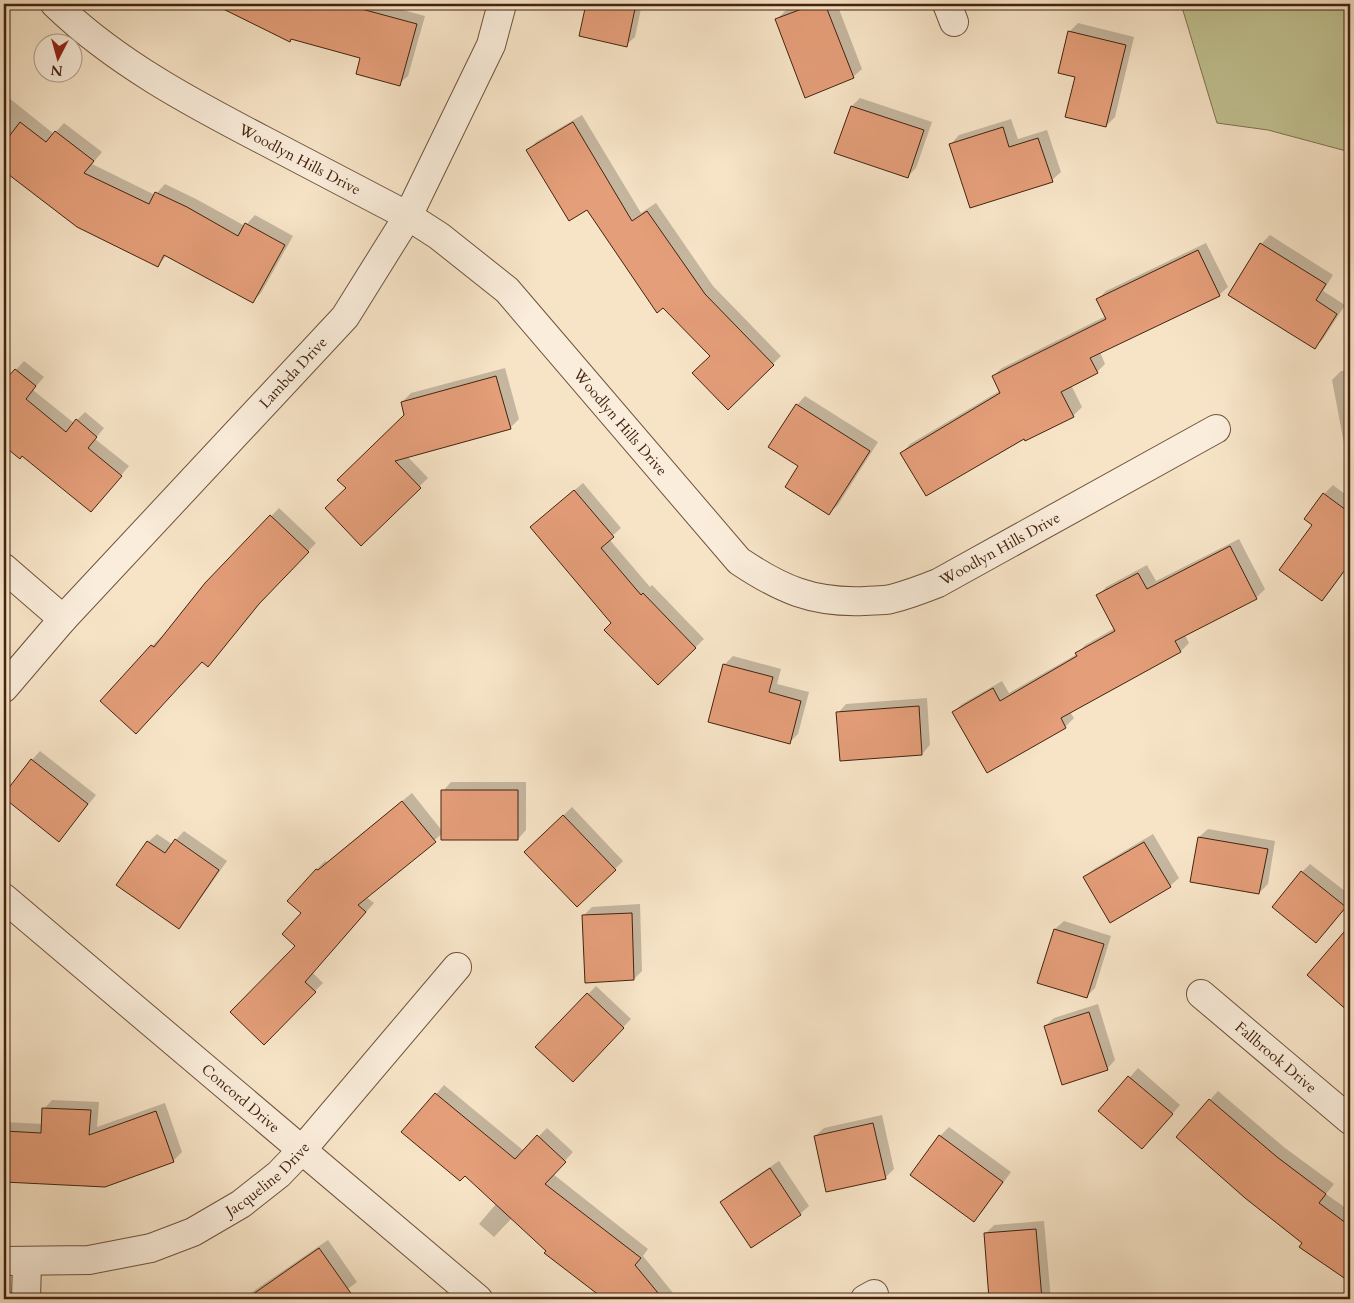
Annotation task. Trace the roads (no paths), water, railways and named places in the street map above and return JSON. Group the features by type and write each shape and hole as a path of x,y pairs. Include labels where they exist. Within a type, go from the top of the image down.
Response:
{"street":[{"name":"Woodlyn Hills Drive","path":"55,4 77,26 129,64 217,117 408,216 439,236 507,290 739,561 764,578 785,588 821,600 845,602 890,600 938,583 1216,429"},
{"name":"Lambda Drive","path":"4,688 63,619 345,318 408,216 491,45 502,4"},
{"path":"4,568 63,619"},
{"name":"Concord Drive","path":"4,898 478,1299"},
{"name":"Jacqueline Drive","path":"15,1261 89,1260 151,1248 193,1232 241,1204 279,1174 301,1151 457,967"},
{"name":"Fallbrook Drive","path":"1201,994 1350,1120"},
{"path":"15,1261 26,1299"}]}
